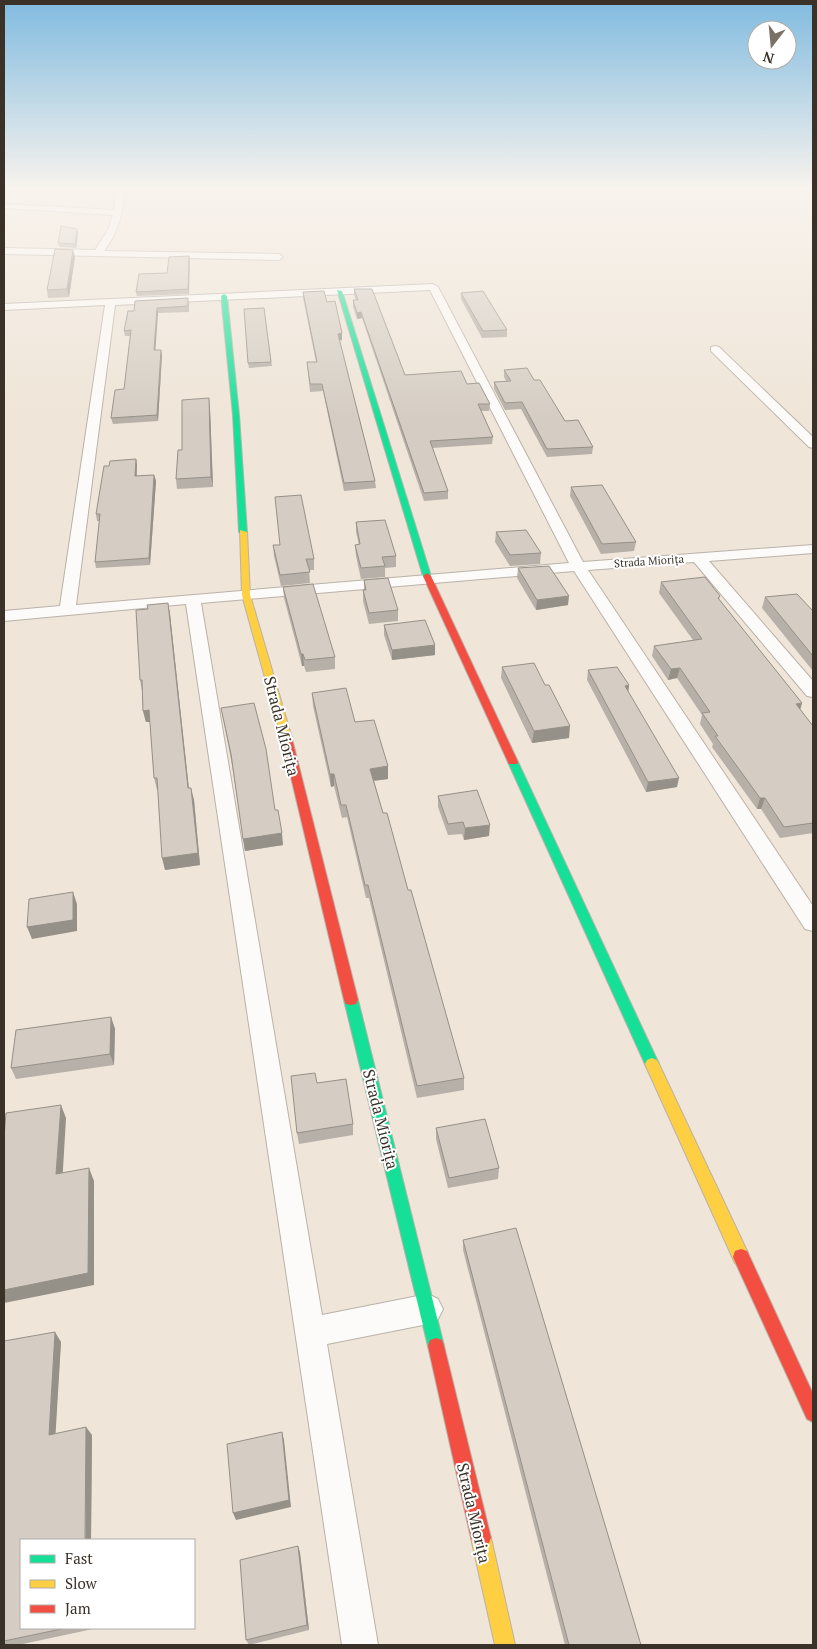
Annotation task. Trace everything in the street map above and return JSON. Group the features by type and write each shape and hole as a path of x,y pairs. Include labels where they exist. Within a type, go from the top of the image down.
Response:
{"street":[{"path":"4,308 112,301 433,287 578,566 813,923"},
{"path":"339,291 428,578 813,1413"},
{"name":"Strada Miorița","path":"224,296 236,415 246,595 276,696 428,1309 505,1645"},
{"path":"67,610 112,301"},
{"path":"715,349 813,444"},
{"name":"Strada Miorița","path":"4,616 428,578 813,548"},
{"path":"697,557 813,692"},
{"path":"193,599 360,1645"},
{"path":"310,1332 428,1309"}],"building":[{"path":"52,265 71,265 67,289 47,290"},
{"path":"168,265 189,265 188,289 136,292 139,274 167,273"},
{"path":"354,289 372,289 405,375 461,371 467,384 479,383 490,404 478,404 493,437 430,441 448,491 424,493 361,312 357,313 353,300 358,300"},
{"path":"324,291 327,302 335,301 342,333 338,334 375,481 344,483 322,384 310,384 307,362 317,362 303,292"},
{"path":"483,291 507,330 483,331 461,293"},
{"path":"188,298 188,306 157,308 154,350 161,350 157,415 111,418 115,390 124,389 131,330 124,331 128,311 134,311 135,301"},
{"path":"264,308 271,362 248,363 244,309"},
{"path":"527,368 534,380 540,380 565,421 578,420 593,447 547,449 522,402 505,403 494,382 511,381 504,370"},
{"path":"209,398 211,477 176,479 178,450 182,450 182,400"},
{"path":"136,459 135,476 154,475 149,558 95,562 100,514 96,514 104,466 109,466 110,461"},
{"path":"602,485 636,542 602,544 571,487"},
{"path":"301,495 314,559 306,559 310,572 280,575 273,545 280,545 275,497"},
{"path":"385,520 396,556 382,557 385,566 361,568 355,545 360,544 356,522"},
{"path":"526,530 541,553 510,555 496,532"},
{"path":"549,566 569,596 537,600 518,568"},
{"path":"705,577 720,596 718,598 802,703 796,704 813,726 813,823 784,827 765,798 760,798 715,736 718,736 702,713 710,712 680,668 671,669 654,646 702,639 661,582"},
{"path":"388,578 398,610 369,613 363,590 366,590 364,580"},
{"path":"313,584 335,657 305,660 303,654 301,654 283,587"},
{"path":"797,594 813,611 813,656 765,597"},
{"path":"168,603 188,788 191,788 198,853 162,858 157,778 154,778 149,710 143,711 136,610 148,609 147,605"},
{"path":"425,620 435,645 392,650 384,625"},
{"path":"534,663 545,685 549,685 570,726 534,731 502,667"},
{"path":"617,667 629,685 625,686 679,778 648,782 588,670"},
{"path":"346,688 355,722 374,720 388,766 370,769 383,813 387,813 408,890 411,890 464,1078 417,1086 368,885 365,885 346,805 341,805 334,774 330,774 312,693"},
{"path":"254,703 266,749 275,810 278,810 282,833 243,839 231,754 221,708"},
{"path":"477,790 490,825 465,828 463,822 448,824 438,796"},
{"path":"73,892 73,920 27,927 29,899"},
{"path":"111,1017 110,1054 11,1068 16,1030"},
{"path":"315,1073 317,1083 346,1079 353,1124 297,1133 291,1076"},
{"path":"61,1105 56,1174 89,1168 88,1273 4,1290 4,1137 6,1113"},
{"path":"485,1119 499,1168 449,1178 436,1128"},
{"path":"516,1228 641,1645 569,1645 463,1240"},
{"path":"55,1332 49,1435 86,1427 85,1539 20,1539 20,1629 61,1629 4,1641 4,1341"},
{"path":"282,1432 289,1500 233,1513 227,1444"},
{"path":"298,1546 307,1625 246,1640 240,1560"}],"traffic: fast":[{"path":"339,291 427,576"},
{"path":"224,296 236,415 243,532"},
{"path":"513,762 652,1064"},
{"path":"351,1000 436,1346"}],"traffic: slow":[{"path":"243,532 246,595 286,735"},
{"path":"652,1064 741,1257"},
{"path":"481,1538 505,1645"}],"traffic: jam":[{"path":"427,576 513,762"},
{"path":"286,735 351,1000"},
{"path":"741,1257 813,1413"},
{"path":"436,1346 481,1538"}]}
